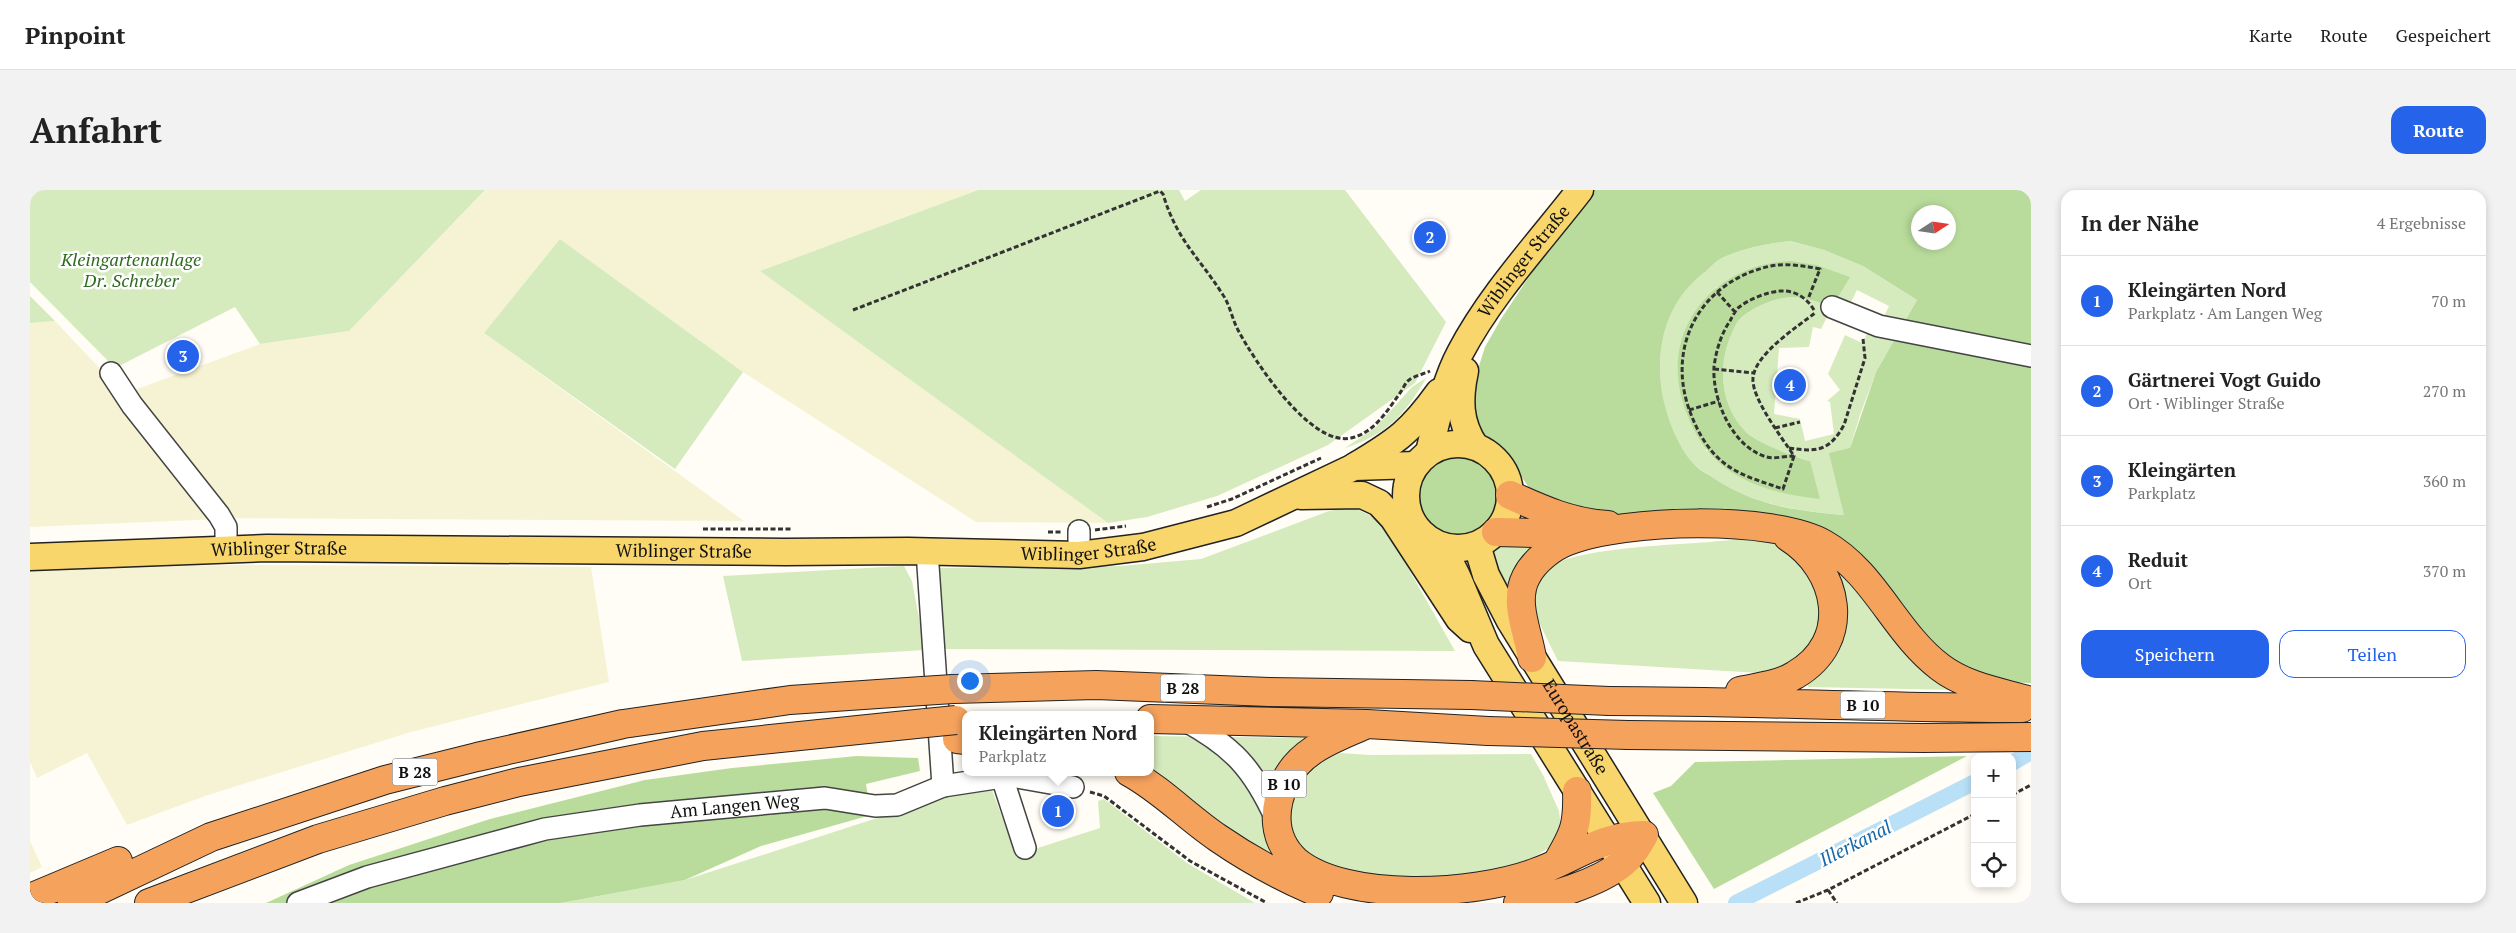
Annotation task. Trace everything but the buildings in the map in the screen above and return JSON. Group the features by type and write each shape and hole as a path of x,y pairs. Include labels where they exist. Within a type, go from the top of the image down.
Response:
{"highway":[{"path":"1510,495 1569,520 1637,527"},
{"path":"1487,539 1591,534 1637,527 1738,524 1803,535 1841,555 1876,592 1908,637 1927,657 1952,676 1967,683 2031,701"},
{"path":"1695,701 1785,680 1797,674 1814,660 1827,642 1834,611 1830,587 1810,553 1777,530"},
{"path":"1532,658 1522,615 1521,596 1525,578 1536,562 1547,554 1567,541 1591,534"},
{"name":"B 28","path":"72,903 211,837 384,780 622,724 790,700 953,689 1096,685 1369,694"},
{"name":"B 10","path":"1369,694 1471,695 1609,701 1695,701 1923,708 2031,708"},
{"name":"B 28","path":"1154,719 1367,724"},
{"name":"B 10","path":"1644,835 1628,835 1607,840 1536,872 1482,888 1414,893 1355,888 1323,879 1291,857 1280,840 1276,819 1280,794 1286,779 1300,760 1318,746 1367,724 1488,731 1628,735 2031,737"},
{"name":"B 28","path":"149,903 271,856 420,808 519,782 703,746 795,738 840,730 927,732 961,730"},
{"path":"1135,776 1157,790 1217,838 1256,862 1330,898 1351,903"},
{"path":"1558,862 1571,838 1578,818 1577,790"},
{"path":"1518,903 1571,889 1622,864 1644,835"},
{"path":"30,898 128,857 211,837"},
{"path":"188,903 271,856"}],"main road":[{"name":"Wiblinger Straße","path":"30,557 226,548 927,552 1079,543 1143,547 1197,535 1236,523 1293,496 1325,468 1354,467 1422,458 1439,373 1459,354 1483,315 1580,190"},
{"name":"Wiblinger Straße","path":"1471,336 1460,393 1464,425 1474,446"},
{"path":"1354,467 1389,446 1414,425 1439,373"},
{"path":"1444,445 1474,446 1486,452 1500,465 1508,482 1509,508 1487,539 1465,548 1442,546 1428,540 1417,530 1409,517 1406,502 1407,483 1422,458 1444,445"},
{"name":"Wiblinger Straße","path":"1325,468 1380,483 1393,490 1406,502"},
{"path":"1293,496 1362,495 1379,503 1393,518 1459,619 1486,645"},
{"name":"Europastraße","path":"1487,539 1486,574 1532,658 1644,835 1678,893"},
{"name":"Europastraße","path":"1442,546 1457,576 1486,645 1646,902"}],"street":[{"path":"1824,310 1879,326 2031,356"},
{"path":"111,373 132,405 219,514 226,527 226,548"},
{"path":"927,552 943,786"},
{"path":"1181,719 1214,736 1234,754 1252,774 1276,819"},
{"name":"Am Langen Weg","path":"298,903 367,877 545,829 640,815 825,798 875,806 897,805 943,786 1002,777 1017,776 1073,787"},
{"path":"1002,777 1025,848"}],"path":[{"path":"853,310 1160,191 1163,194 1179,235 1225,297 1238,328 1262,371 1296,411 1310,423 1339,439 1351,438 1369,431 1386,413 1409,380 1439,373"},
{"path":"1794,456 1782,489 1754,479 1724,464 1707,445 1693,422 1684,394 1682,369 1686,336 1698,312 1717,292 1745,275 1772,266 1801,265 1820,269 1808,299"},
{"path":"1786,291 1808,299 1824,310 1761,358 1753,378 1760,404 1794,456 1768,457 1750,449 1733,430 1719,400 1714,369 1717,350 1726,327 1737,308 1771,292 1786,291"},
{"path":"1717,292 1735,312"},
{"path":"1788,447 1808,452 1827,446 1839,435 1844,426 1865,358 1862,344"},
{"path":"1714,369 1755,373"},
{"path":"1689,410 1719,400"},
{"path":"1775,428 1800,422"},
{"path":"1205,508 1232,499 1310,461 1325,468"},
{"path":"1044,532 1079,543 1133,526"},
{"path":"694,529 801,530"},
{"path":"2016,793 2031,786"},
{"path":"1073,787 1104,796 1190,861 1267,903"},
{"path":"1796,903 1828,890 1971,816"},
{"path":"1828,890 1837,903"}],"shaded area":[{"path":"485,190 978,190 760,271 1108,523 976,522 743,372 560,239 484,333 744,521 227,518 129,392 260,344 349,331"},
{"path":"55,321 106,375 218,519 30,527 30,323"},
{"path":"249,565 591,567 609,682 411,732 208,795 127,825 87,753 37,778 30,762 30,567"},
{"path":"30,841 42,867 30,873"}],"green space":[{"name":"Kleingartenanlage Dr. Schreber","path":"30,190 485,190 349,331 260,344 235,307 115,368 30,282"},
{"path":"978,190 1179,190 1185,201 1201,190 1345,190 1446,322 1415,383 1328,445 1217,496 1147,517 1108,523 760,271"},
{"path":"1592,190 2031,190 2031,683 1997,682 1963,670 1932,649 1864,565 1720,511 1605,515 1574,509 1530,489 1501,448 1483,437 1476,424 1473,405 1474,382 1485,347 1501,319 1566,221","holes":["1790,241 1824,250 1863,266 1917,300 1876,372 1850,448 1829,453 1844,515 1792,509 1775,505 1727,487 1702,471 1688,457 1677,439 1666,410 1660,374 1660,357 1663,341 1673,310 1693,283 1714,263 1740,251"]},
{"path":"560,239 743,372 675,469 484,333"},
{"path":"1789,241 1824,250 1863,266 1917,300 1876,372 1860,415 1850,448 1845,515 1793,509 1759,500 1727,487 1700,469 1688,457 1673,430 1662,392 1660,358 1663,341 1673,310 1681,296 1692,283 1721,258 1764,245","holes":["1716,287 1836,300 1849,306 1857,290 1889,306 1876,333 1869,330 1862,343 1845,335 1828,374 1840,390 1827,401 1830,402 1834,434 1805,441 1800,419 1774,414 1779,348 1809,347 1813,327 1821,329 1832,307 1803,298 1790,297 1760,306 1748,312 1738,321 1727,345 1724,358 1724,385 1731,411 1747,433 1759,441 1810,461 1706,451"]},
{"path":"1791,261 1816,265 1850,277 1832,307 1797,297 1790,297 1766,303 1743,316 1736,324 1727,345 1724,358 1724,385 1731,411 1747,433 1777,449 1810,461 1820,499 1794,495 1757,485 1734,474 1723,466 1706,449 1694,429 1687,414 1679,385 1678,358 1684,332 1697,309 1714,290 1736,275 1762,265"},
{"path":"30,296 55,321 30,323"},
{"path":"1426,378 1410,403 1393,422 1372,437 1345,448 1376,427 1412,387"},
{"path":"1458,454 1481,461 1493,473 1500,496 1493,519 1481,531 1458,538 1435,531 1423,519 1416,496 1423,473 1435,461"},
{"path":"1353,507 1377,519 1403,559 1455,651 942,649 937,568 1121,566 1201,559 1329,511"},
{"path":"1751,537 1779,543 1801,557 1824,610 1808,655 1777,674 1558,661 1530,604 1541,572 1558,562 1610,550"},
{"path":"1507,540 1558,541 1513,612 1493,556 1497,548"},
{"path":"1834,564 1958,690 1808,687 1804,679"},
{"path":"904,566 912,581 925,650 742,661 723,576"},
{"path":"1154,736 1306,738 1310,744 1293,758 1288,869 1235,838 1154,775"},
{"path":"1340,753 1370,755 1531,754 1543,775 1559,811 1561,828 1550,847 1520,866 1482,879 1394,881 1311,864 1288,827 1291,793 1315,765"},
{"path":"857,756 918,758 920,771 866,784 871,815 761,846 685,880 561,903 266,903 349,865 490,819 645,780 732,768"},
{"path":"1967,756 1714,889 1653,793 1671,786 1695,762"},
{"path":"992,790 1016,855 1100,828 1098,801 1104,799 1187,863 1255,903 561,903 685,880 939,798"}],"waterway":[{"name":"Illerkanal","path":"2016,761 2031,752"},
{"name":"Illerkanal","path":"1736,903 1971,784"}],"place":[{"name":"Gärtnerei Vogt Guido","path":"1430,237"},
{"name":"Kleingärten","path":"183,356"},
{"name":"Reduit","path":"1790,385"},
{"name":"Kleingärten Nord","path":"1058,811"}]}
